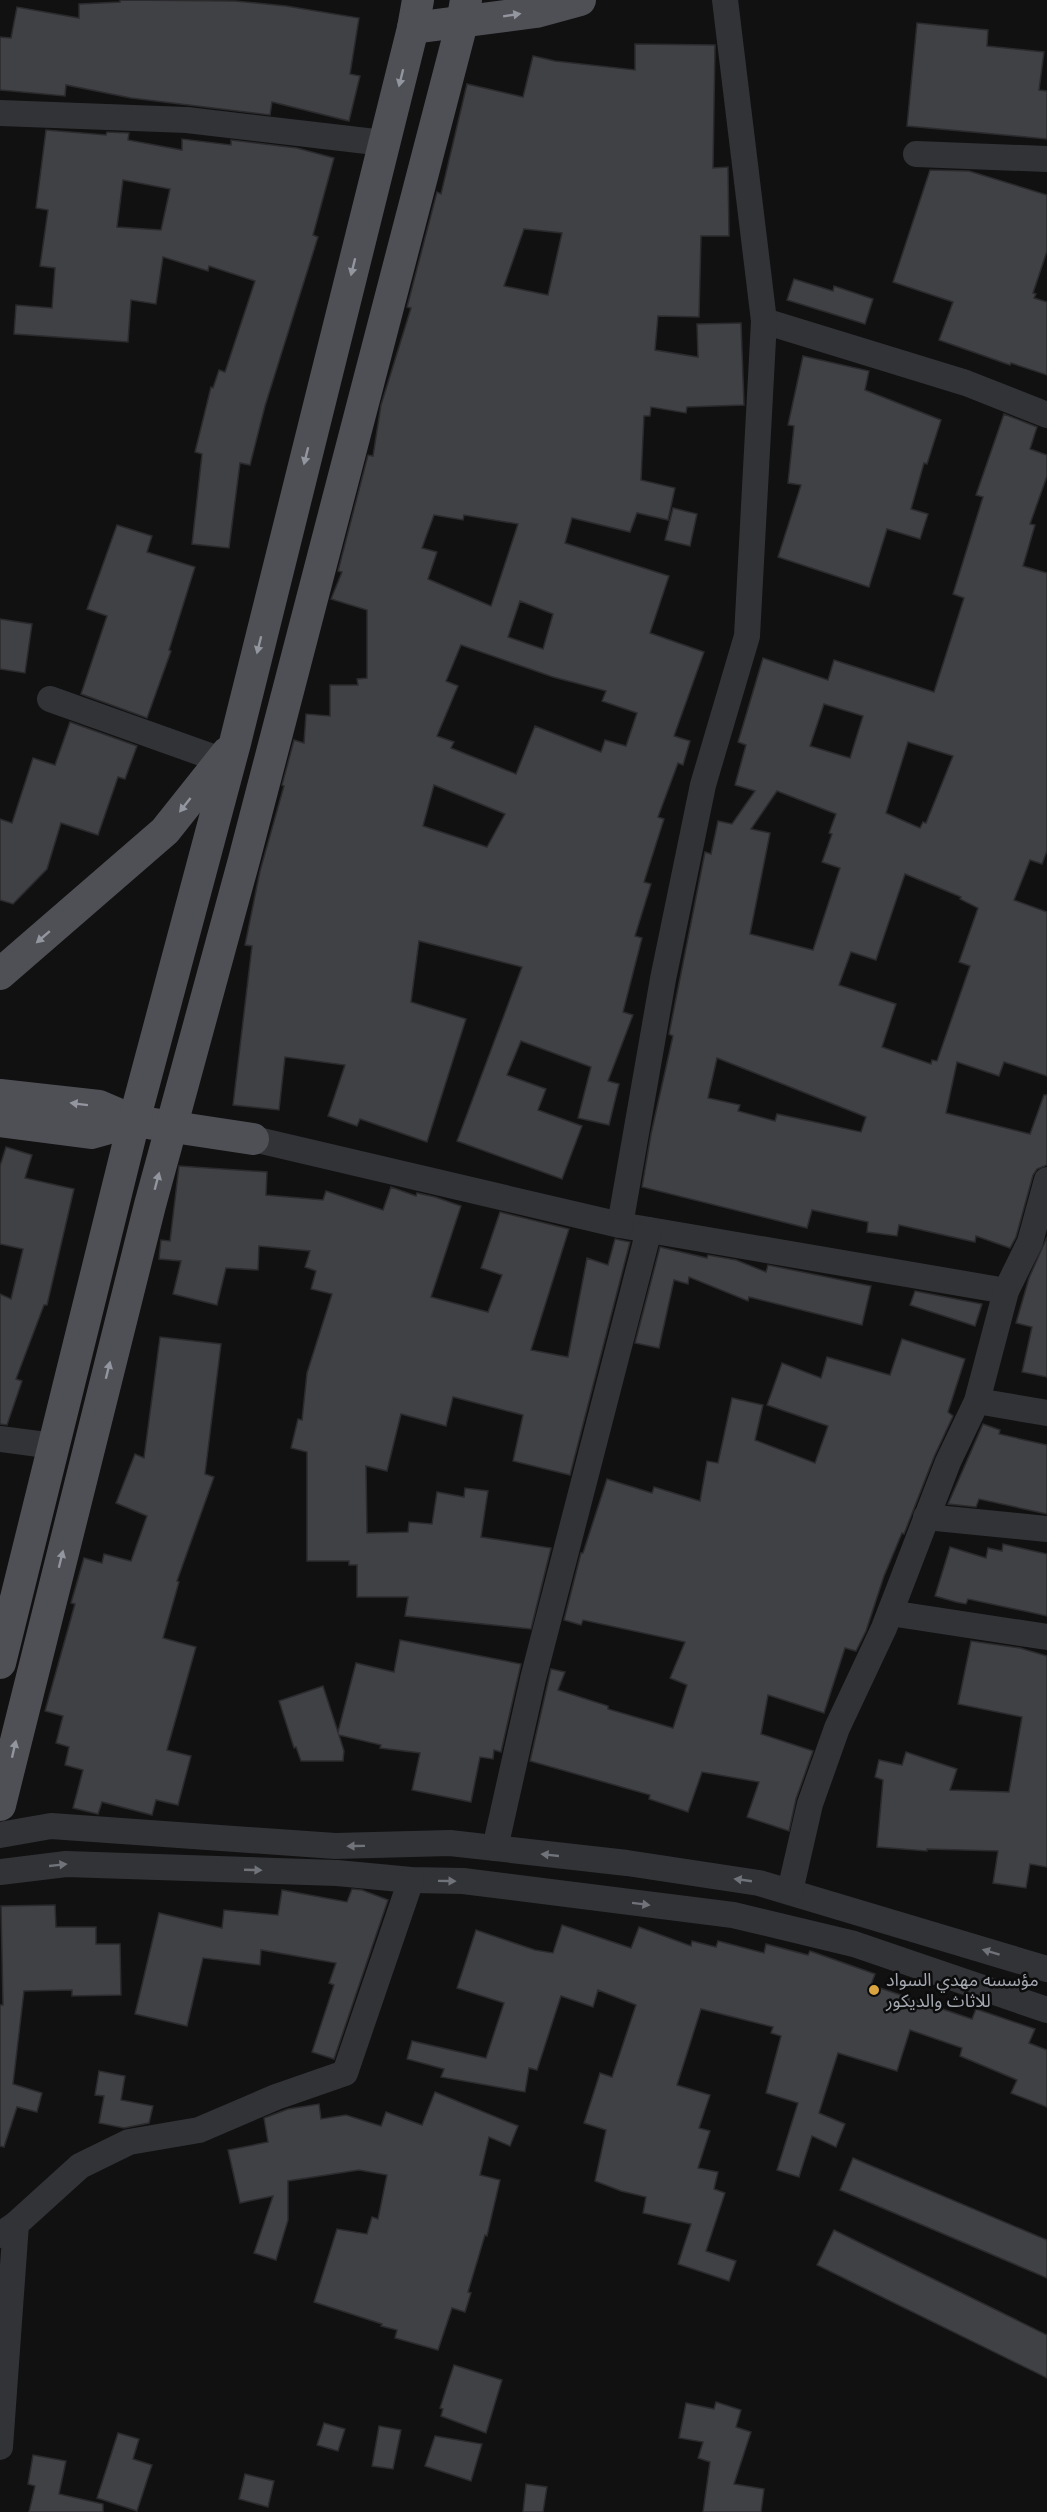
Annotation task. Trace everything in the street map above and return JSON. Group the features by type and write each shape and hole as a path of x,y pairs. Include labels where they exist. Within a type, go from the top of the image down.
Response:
{"main road":[{"path":"0,1663 134,1122 384,144 415,14 536,12 580,0"},
{"path":"0,1806 171,1128 244,860 464,12"},
{"path":"0,974 165,831 228,751"},
{"path":"0,1095 99,1106 134,1122 252,1139"},
{"path":"0,1121 91,1133 134,1122"}],"street":[{"path":"621,1225 663,979 703,785 747,636 764,321 725,0"},
{"path":"0,113 187,120 384,144"},
{"path":"916,154 1047,159"},
{"path":"764,321 966,383 1047,415"},
{"path":"50,699 228,751"},
{"path":"252,1139 621,1225 1006,1291"},
{"path":"790,1892 810,1803 837,1728 890,1612 948,1462 977,1401 1006,1291 1030,1242 1047,1180"},
{"path":"495,1848 533,1679 649,1230"},
{"path":"977,1401 1047,1413"},
{"path":"0,1439 54,1446"},
{"path":"926,1517 1047,1529"},
{"path":"890,1612 1047,1637"},
{"path":"0,1835 51,1826 335,1846 450,1843 627,1863 759,1882 1047,1969"},
{"path":"0,1872 66,1864 337,1873 411,1880 463,1881 734,1916 854,1944 1047,2010"},
{"path":"0,2446 8,2230 80,2166 129,2142 199,2130 276,2097 345,2073 411,1880"}],"building":[{"path":"120,0 235,1 286,6 359,18 350,74 360,76 349,121 272,102 270,115 131,98 66,85 65,96 0,90 0,37 11,38 17,7 79,18 79,4 120,2"},
{"path":"917,23 988,30 987,46 1044,52 1039,90 1047,91 1047,139 907,126"},
{"path":"635,44 715,45 713,168 728,167 729,236 701,236 699,317 658,316 655,350 698,357 697,324 741,323 744,405 687,407 686,413 651,407 650,416 644,416 641,480 675,488 668,520 637,513 630,532 572,518 565,543 669,576 650,633 704,652 674,736 690,741 683,765 678,763 658,817 664,819 644,882 651,884 635,936 642,938 623,1012 633,1015 608,1081 619,1084 609,1125 578,1118 591,1067 521,1041 507,1075 546,1089 538,1110 582,1126 562,1179 457,1141 522,967 419,941 411,1002 466,1019 427,1142 360,1119 357,1126 328,1116 345,1065 285,1057 279,1110 233,1105 252,946 245,945 260,871 284,786 282,785 294,740 304,743 306,714 330,716 330,685 358,685 357,679 367,678 367,610 331,599 342,572 338,571 368,455 373,456 381,405 411,308 407,307 437,192 441,194 467,84 523,97 533,56 555,61 635,70","holes":["524,229 562,233 548,295 504,286","434,515 463,520 464,515 518,524 491,606 428,579 437,552 422,548","520,601 553,614 543,649 508,637","461,645 553,677 606,691 602,701 637,713 626,746 605,740 601,752 535,726 516,774 451,748 454,742 437,736 458,686 446,681","434,785 505,814 487,847 423,826"]},
{"path":"46,130 106,135 107,132 129,133 128,140 182,150 182,139 231,145 231,140 297,148 334,158 313,235 318,237 265,406 250,465 240,463 229,548 192,544 202,454 195,452 211,387 213,388 219,370 225,372 255,281 209,266 208,271 163,257 156,304 131,300 128,342 14,334 16,305 52,308 55,268 40,266 48,210 36,208","holes":["123,180 170,189 161,230 117,227"]},
{"path":"930,170 969,171 1047,195 1047,251 1033,293 1036,294 1034,298 1047,302 1047,375 1011,363 1010,365 939,340 953,302 893,282"},
{"path":"794,279 833,291 834,286 873,299 865,324 787,300"},
{"path":"803,356 869,371 865,390 941,420 927,464 924,463 911,509 928,514 920,539 887,529 869,587 778,557 801,485 788,483 794,426 788,425"},
{"path":"1004,414 1037,427 1030,449 1047,455 1047,476 1030,524 1035,525 1023,566 1047,573 1047,851 1042,864 1030,860 1014,900 1047,912 1047,1076 1004,1062 999,1076 957,1062 946,1113 1030,1134 1044,1095 1047,1095 1047,1165 1037,1169 1033,1175 1016,1237 1010,1248 976,1236 975,1242 899,1225 897,1236 867,1232 868,1222 812,1210 807,1228 642,1187 651,1134 673,1036 669,1034 705,852 711,854 718,821 732,824 755,791 735,785 746,745 738,742 763,658 828,680 834,660 934,692 964,598 953,594 983,497 976,495","holes":["824,704 863,716 850,758 810,746","908,742 953,756 926,823 923,822 920,828 886,813","777,791 836,814 822,862 840,868 813,950 750,934 770,833 751,829","905,874 961,897 960,899 978,908 959,962 970,966 937,1061 932,1060 931,1064 882,1047 896,1004 839,985 851,952 876,960","717,1058 866,1117 861,1132 777,1114 775,1121 738,1111 740,1105 708,1098"]},
{"path":"673,508 697,514 690,546 665,540"},
{"path":"117,525 152,536 147,552 195,567 169,650 171,651 147,718 81,694 107,616 87,609"},
{"path":"0,619 32,624 25,673 0,669"},
{"path":"70,722 137,746 125,779 118,777 98,835 61,823 47,869 13,904 0,900 0,819 12,823 33,758 55,765"},
{"path":"6,1147 32,1155 25,1178 74,1189 47,1305 44,1305 16,1379 22,1381 7,1425 0,1424 0,1294 11,1299 23,1249 0,1244 0,1166"},
{"path":"179,1166 267,1172 266,1195 323,1200 326,1191 383,1210 391,1187 416,1196 417,1193 435,1197 461,1206 431,1297 488,1312 502,1275 481,1268 500,1212 569,1229 531,1350 568,1357 587,1258 608,1265 615,1239 630,1242 570,1475 513,1461 523,1415 453,1397 446,1426 401,1414 387,1471 366,1466 367,1533 408,1532 409,1522 432,1524 437,1492 464,1497 465,1488 488,1491 481,1537 551,1548 531,1629 405,1616 408,1597 357,1597 357,1565 349,1565 349,1561 307,1561 307,1452 291,1448 298,1419 302,1420 307,1373 332,1294 311,1289 316,1271 305,1267 310,1251 259,1246 258,1270 226,1268 217,1305 173,1294 181,1261 159,1259 161,1240 170,1241"},
{"path":"1047,1237 1047,1377 1022,1372 1032,1327 1016,1323 1029,1278"},
{"path":"660,1247 707,1258 708,1255 736,1260 766,1272 768,1265 871,1286 862,1325 749,1297 748,1301 689,1277 688,1284 674,1280 659,1348 635,1343"},
{"path":"915,1291 982,1304 975,1326 910,1305"},
{"path":"160,1337 221,1344 205,1474 214,1477 177,1581 179,1582 163,1638 196,1647 167,1750 191,1756 178,1805 156,1800 152,1815 102,1802 98,1814 73,1808 83,1770 65,1765 69,1747 56,1743 63,1716 45,1711 75,1604 71,1603 84,1558 102,1563 104,1554 131,1561 147,1516 116,1503 135,1454 144,1458"},
{"path":"902,1339 965,1359 948,1412 953,1416 884,1576 866,1631 856,1651 845,1648 824,1713 768,1695 761,1734 813,1751 796,1799 789,1831 747,1817 759,1782 702,1772 688,1812 649,1799 650,1795 530,1761 551,1669 565,1672 558,1690 608,1706 608,1709 673,1728 687,1685 670,1678 685,1642 583,1620 581,1625 564,1620 581,1553 583,1553 607,1479 652,1493 654,1487 700,1501 707,1461 718,1463 732,1398 763,1405 755,1440 815,1463 828,1426 767,1405 782,1363 821,1378 827,1357 890,1375"},
{"path":"983,1424 1000,1430 999,1434 1047,1445 1047,1514 979,1499 976,1507 948,1504"},
{"path":"1003,1544 1047,1554 1047,1616 968,1599 966,1604 935,1596 950,1547 986,1558 988,1548 1002,1551"},
{"path":"400,1640 521,1664 501,1752 494,1750 493,1759 480,1757 471,1802 412,1790 420,1753 380,1748 381,1745 339,1735 344,1751 343,1761 301,1761 296,1747 294,1748 279,1701 323,1686 338,1732 356,1663 394,1672"},
{"path":"971,1641 1020,1648 1047,1656 1047,1867 1030,1864 1026,1888 993,1883 998,1851 927,1849 927,1851 877,1847 883,1780 875,1777 879,1760 902,1765 906,1752 957,1769 950,1790 1009,1792 1022,1717 958,1704"},
{"path":"352,1889 362,1890 388,1900 334,2059 312,2052 334,1985 329,1983 336,1963 261,1950 260,1965 203,1958 187,2026 135,2014 159,1913 222,1928 224,1910 278,1915 282,1890 347,1902"},
{"path":"55,1905 56,1927 96,1927 96,1944 120,1944 121,1995 72,1996 72,1990 24,1991 13,2084 42,2093 37,2112 17,2107 4,2147 0,2146 0,2005 3,2005 1,1906"},
{"path":"562,1925 631,1948 639,1927 691,1946 692,1941 716,1947 718,1941 764,1953 766,1944 808,1955 810,1951 875,1974 871,1985 972,2019 976,2009 1035,2029 1029,2043 1047,2050 1047,2107 1011,2093 1017,2080 960,2056 962,2048 910,2030 897,2071 838,2053 819,2113 845,2124 836,2147 812,2136 799,2177 777,2170 798,2103 766,2093 781,2036 771,2033 773,2027 701,2009 677,2085 710,2095 699,2128 710,2131 698,2168 718,2172 714,2189 725,2193 706,2251 736,2261 729,2281 678,2264 691,2224 643,2213 646,2197 595,2181 606,2130 584,2123 600,2073 612,2077 636,2005 598,1990 593,2007 561,1996 537,2070 529,2068 525,2092 441,2077 444,2069 407,2059 412,2041 486,2058 504,2003 457,1988 476,1930 535,1950 553,1953"},
{"path":"99,2071 125,2076 121,2100 153,2106 149,2123 124,2128 99,2123 104,2096 95,2095"},
{"path":"435,2092 518,2126 510,2146 489,2137 480,2175 500,2180 487,2236 485,2235 468,2292 471,2293 465,2312 452,2308 438,2350 395,2338 397,2330 314,2302 337,2229 367,2234 372,2217 378,2219 387,2175 359,2170 288,2181 288,2220 276,2260 254,2253 273,2196 240,2203 228,2150 268,2142 264,2118 288,2109 319,2104 321,2119 346,2115 381,2126 386,2112 422,2125"},
{"path":"853,2158 1047,2240 1047,2278 840,2190"},
{"path":"834,2230 1047,2335 1047,2378 817,2265"},
{"path":"454,2365 502,2380 486,2433 441,2416 443,2409 440,2408"},
{"path":"716,2402 741,2410 736,2427 751,2432 734,2484 764,2489 761,2512 703,2512 710,2462 698,2458 703,2442 679,2438 686,2403 714,2409"},
{"path":"324,2423 345,2429 338,2451 317,2445"},
{"path":"379,2426 401,2430 393,2469 372,2466"},
{"path":"118,2433 139,2439 133,2459 152,2465 137,2511 97,2498"},
{"path":"435,2436 482,2444 471,2481 425,2466"},
{"path":"33,2455 66,2461 59,2494 103,2504 103,2512 29,2512 35,2486 28,2484"},
{"path":"245,2474 274,2481 268,2507 239,2499"},
{"path":"526,2484 547,2487 543,2512 523,2512"}],"place":[{"name":"مؤسسه مهدي السواد للاثاث والديكور","path":"874,1990"}]}
